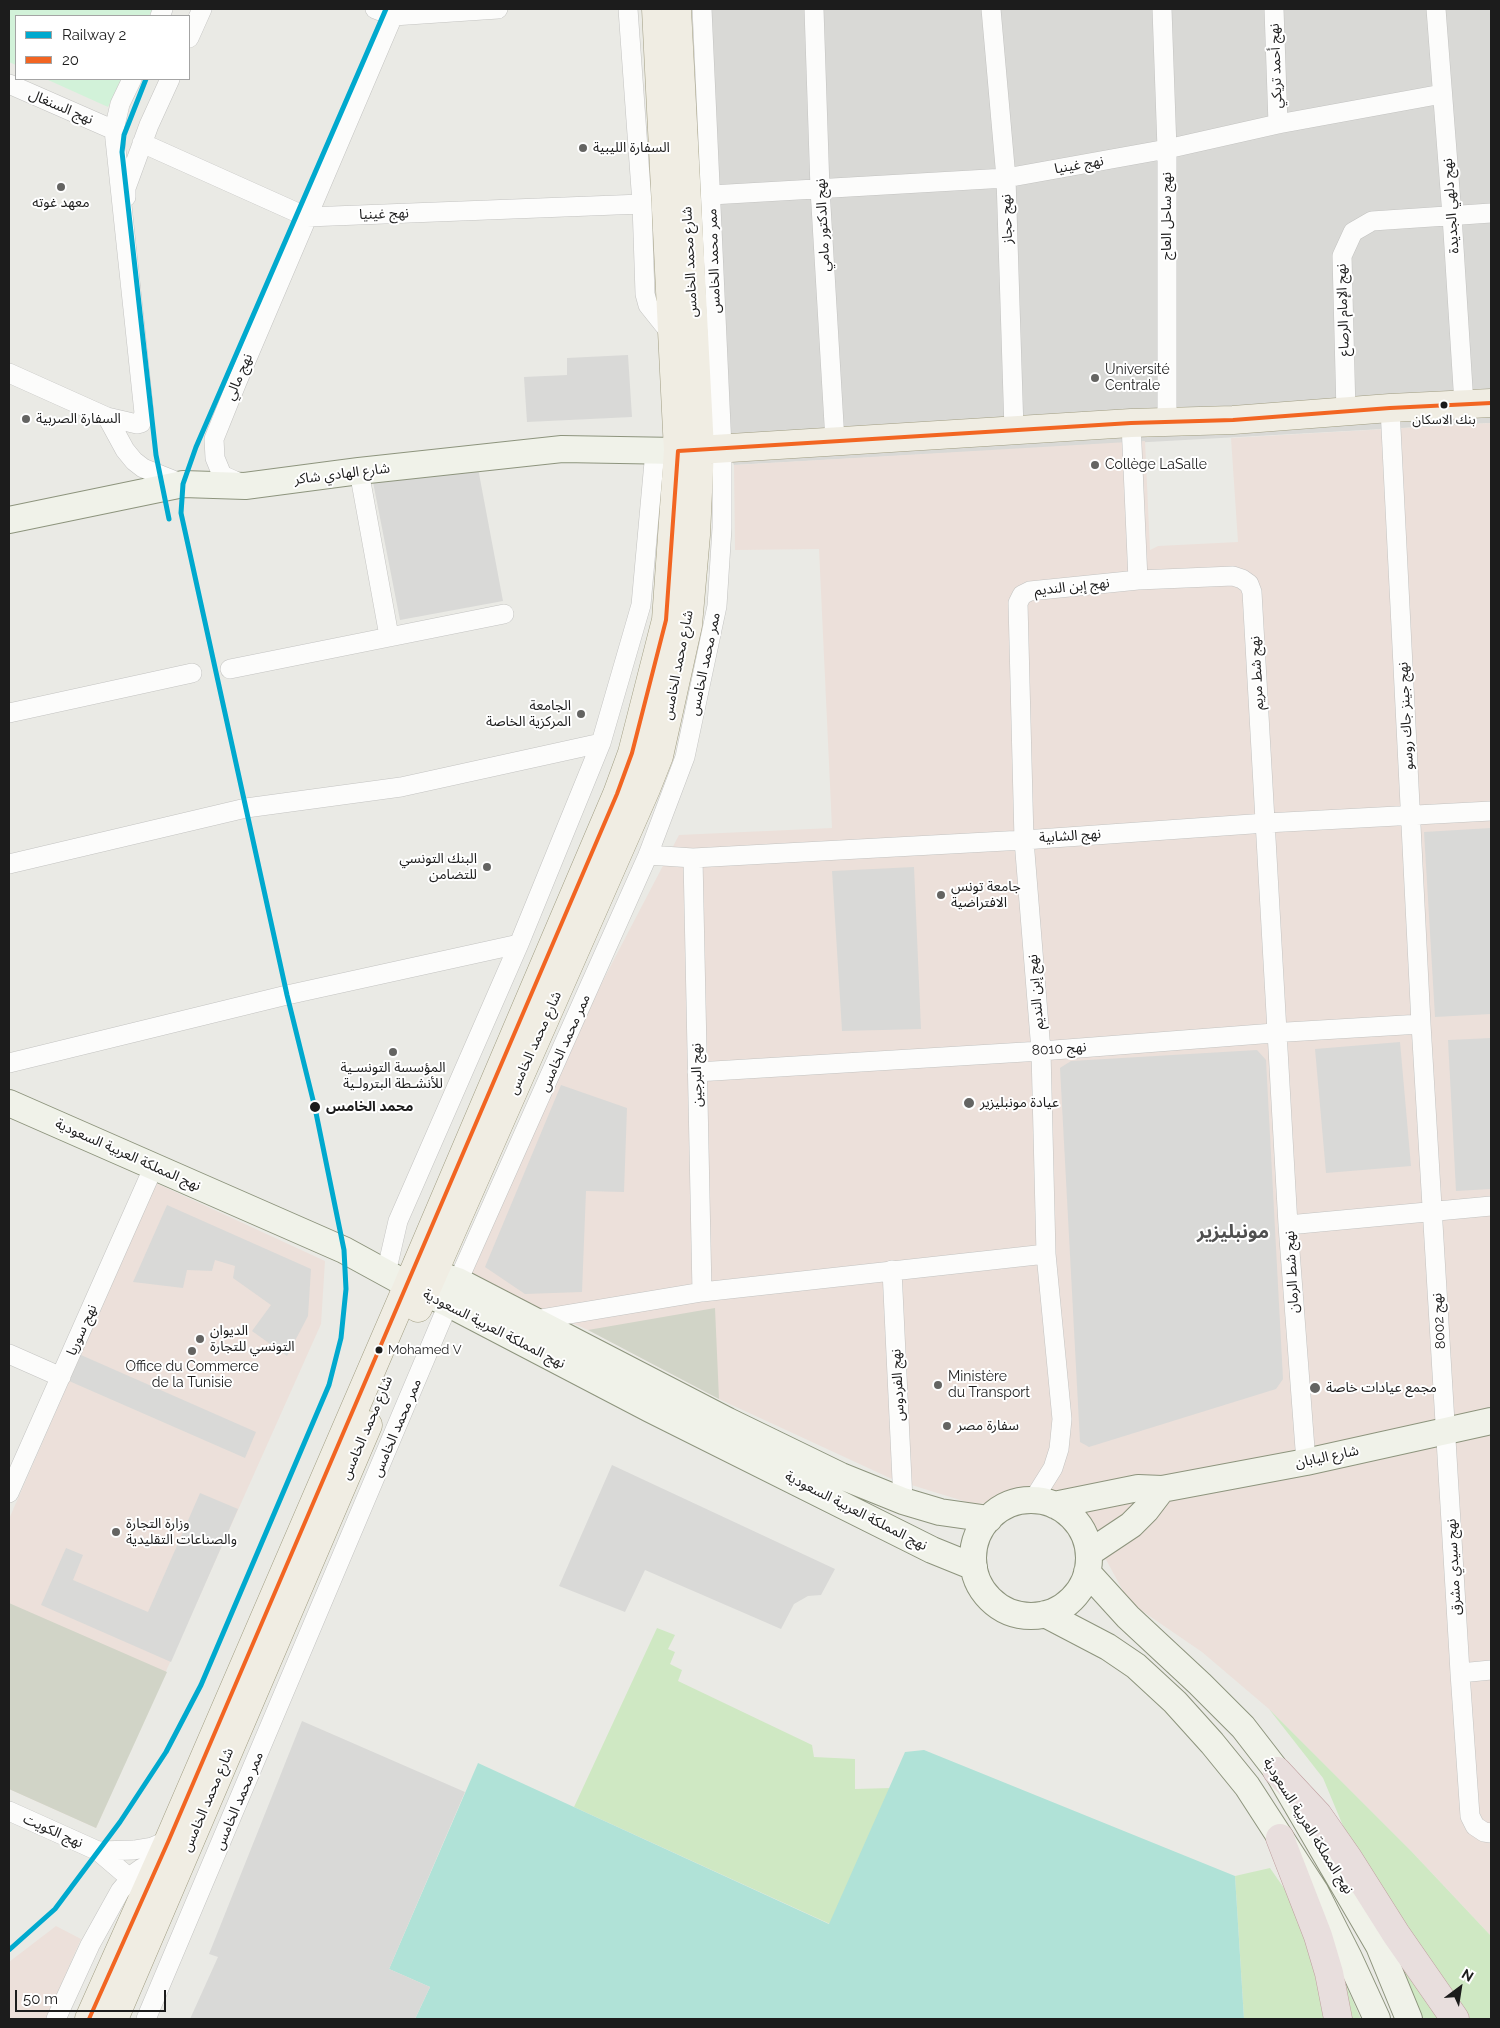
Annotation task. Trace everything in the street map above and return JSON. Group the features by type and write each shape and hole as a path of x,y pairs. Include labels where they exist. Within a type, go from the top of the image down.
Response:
{"highway":[{"path":"1277,1771 1318,1815 1348,1858 1396,1934 1455,2019"},
{"path":"1280,1838 1318,1936 1329,1974 1338,2019"}],"main road":[{"name":"شارع محمد الخامس","path":"656,9 672,335 689,450"},
{"name":"شارع محمد الخامس","path":"89,2019 137,1885 164,1851 425,1282 642,798 659,756 688,625 696,535 689,450 677,9"},
{"path":"689,450 1130,422 1167,423 1232,420 1390,408 1491,403"},
{"name":"شارع الهادي شاكر","path":"9,520 183,484 245,486 359,471 562,449 689,450"},
{"name":"نهج المملكة العربية السعودية","path":"9,1103 344,1250 425,1282 534,1320 840,1476 904,1501 940,1512 989,1519"},
{"name":"شارع محمد الخامس","path":"114,2019 200,1822 425,1282"},
{"name":"نهج المملكة العربية السعودية","path":"425,1282 718,1443 932,1550 974,1567"},
{"name":"شارع اليابان","path":"1044,1503 1138,1488 1162,1489 1306,1462 1491,1421"},
{"path":"1088,1563 1131,1525 1146,1510 1162,1489"},
{"name":"نهج المملكة العربية السعودية","path":"1017,1502 1044,1503 1067,1513 1078,1524 1085,1538 1088,1563 1082,1587 1060,1609 1045,1614 1024,1615 1004,1609 993,1602 984,1591 977,1580 974,1567 974,1550 979,1533 989,1519 1001,1509 1017,1502"},
{"name":"نهج المملكة العربية السعودية","path":"1088,1563 1128,1617 1243,1727 1277,1771 1379,1946 1409,2019"},
{"name":"نهج المملكة العربية السعودية","path":"1045,1614 1108,1647 1136,1666 1175,1702 1212,1743 1247,1786 1314,1891 1373,2009"}],"street":[{"path":"190,36 202,9"},
{"path":"375,9 394,12 498,9"},
{"path":"628,9 642,204 645,294 648,304 672,335"},
{"name":"ممر محمد الخامس","path":"146,2019 425,1282 648,855 685,757 717,606 722,528 689,450 711,195 702,9"},
{"name":"نهج الدكتور مامي","path":"814,9 820,189 835,441"},
{"name":"نهج حجاز","path":"992,9 1006,178 1014,430"},
{"name":"نهج ساحل العاج","path":"1162,9 1167,149 1167,423"},
{"name":"نهج أحمد تريكي","path":"1274,9 1278,124"},
{"name":"نهج دلهي الجديدة","path":"1436,9 1464,404"},
{"name":"نهج مالي","path":"245,486 222,475 214,458 214,439 394,12"},
{"path":"9,373 107,417 138,424 141,422 144,413 114,130 120,104 132,80"},
{"path":"124,215 126,188 142,144 170,80"},
{"name":"نهج السنغال","path":"9,84 114,130"},
{"name":"نهج غينيا","path":"711,195 1006,178 1167,149 1278,124 1442,94"},
{"name":"نهج غينيا","path":"142,144 307,217 642,204"},
{"name":"نهج الإمام الرصاع","path":"1346,412 1342,256 1353,232 1372,221 1491,213"},
{"name":"نهج جينز جاك روسو","path":"1390,408 1421,1024"},
{"path":"107,417 125,450 134,461 143,468 183,484"},
{"path":"1130,422 1138,580"},
{"name":"شارع محمد الخامس","path":"425,1282 398,1221 519,944 602,743 641,605 689,450"},
{"path":"359,471 389,636"},
{"name":"نهج شط مريم","path":"1138,580 1233,576 1249,584 1252,592 1288,1225"},
{"name":"نهج إبن النديم","path":"1044,1503 1059,1449 1062,1419 1046,1254 1041,1051 1024,840 1018,603 1022,595 1030,590 1138,580"},
{"path":"230,669 504,614"},
{"path":"9,712 192,673"},
{"path":"9,864 246,808 401,787 602,743"},
{"name":"نهج الشابية","path":"648,855 693,858 1024,840 1266,822 1491,811"},
{"name":"نهج البرجين","path":"693,858 702,1292"},
{"path":"9,1063 287,995 519,944"},
{"name":"نهج 8010","path":"697,1072 1041,1051 1421,1024"},
{"name":"نهج 8002","path":"1421,1024 1446,1431"},
{"name":"نهج سوريا","path":"9,1494 154,1166"},
{"name":"نهج شط الرمان","path":"1306,1462 1288,1225 1491,1206"},
{"path":"534,1320 702,1292 1046,1254"},
{"name":"نهج الفردوس","path":"892,1270 904,1501"},
{"path":"9,1354 61,1377"},
{"name":"نهج سيدي مشرق","path":"1446,1431 1470,1816 1475,1826 1491,1834"},
{"path":"1460,1672 1491,1670"},
{"name":"نهج الكويت","path":"9,1811 98,1851 137,1885"},
{"name":"نهج الكويت","path":"98,1851 164,1851 200,1822"},
{"name":"شارع محمد الخامس","path":"56,2019 106,1914 137,1885"}],"shaded area":[{"path":"692,9 1491,9 1491,423 734,465 712,411"},
{"path":"628,355 632,417 527,422 524,377 567,375 567,358"},
{"path":"1491,423 1491,1936 1412,1852 1269,1709 1202,1652 1129,1602 1084,1519 1054,1498 1024,1491 997,1503 973,1504 892,1479 719,1399 588,1330 525,1302 468,1271 574,1036 679,835 832,828 819,549 735,550 734,465 1145,441 1150,550 1158,546 1238,542 1231,438"},
{"path":"477,463 503,601 400,620 373,482"},
{"path":"1491,828 1491,1014 1435,1017 1424,832"},
{"path":"914,867 921,1029 842,1031 832,871"},
{"path":"1491,1038 1491,1189 1456,1191 1448,1040"},
{"path":"1400,1042 1411,1166 1326,1173 1315,1049"},
{"path":"1257,1050 1266,1060 1283,1379 1276,1389 1089,1447 1080,1442 1060,1068 1071,1061"},
{"path":"561,1085 627,1108 624,1192 586,1191 582,1292 525,1294 485,1267"},
{"path":"156,1183 325,1261 321,1324 96,1828 9,1789 9,1519"},
{"path":"167,1205 311,1269 308,1316 287,1356 252,1331 271,1305 233,1278 235,1266 215,1260 212,1271 187,1270 183,1288 133,1282"},
{"path":"715,1308 719,1399 588,1330"},
{"path":"81,1355 256,1432 245,1458 69,1381"},
{"path":"612,1465 835,1569 821,1595 808,1596 794,1604 781,1629 645,1570 625,1612 559,1586"},
{"path":"200,1493 238,1509 171,1662 41,1605 66,1548 83,1555 73,1580 148,1612"},
{"path":"9,1603 167,1672 96,1828 9,1789"},
{"path":"302,1721 465,1792 389,1969 430,1987 415,2019 190,2019 218,1957 209,1954"},
{"path":"924,1750 1235,1876 1244,2019 415,2019 430,1987 389,1969 478,1763 829,1924 905,1752"},
{"path":"56,1926 81,1939 46,2019 9,2019 9,1962"}],"green space":[{"path":"9,9 153,9 150,15 15,15 15,65 9,62"},
{"path":"48,80 121,80 108,107"},
{"path":"657,1628 675,1635 668,1649 675,1652 670,1664 682,1670 678,1681 812,1745 814,1757 855,1759 855,1789 891,1788 830,1924 574,1807"},
{"path":"1269,1709 1412,1852 1491,1936 1491,2019 1422,2019 1323,1778"},
{"path":"1270,1868 1336,1963 1361,2019 1244,2019 1235,1876"}],"rail line":[{"name":"2","path":"9,1950 55,1909 120,1822 166,1752 201,1685 329,1385 341,1338 346,1289 344,1250 315,1108 287,995 181,513 183,484 196,447 386,9"},
{"name":"2","path":"146,80 124,135 122,152 156,455 169,519"}],"transit line":[{"name":"20","path":"89,2019 168,1842 617,794 632,753 666,620 678,451 1131,423 1233,420 1390,408 1491,403"}],"place":[{"name":"السفارة الليبية","path":"583,148"},
{"name":"معهد غوته","path":"61,187"},
{"name":"Université Centrale","path":"1095,378"},
{"name":"بنك الاسكان","path":"1444,405"},
{"name":"السفارة الصربية","path":"26,419"},
{"name":"Collège LaSalle","path":"1095,465"},
{"name":"الجامعة المركزية الخاصة","path":"581,714"},
{"name":"البنك التونسي للتضامن","path":"487,867"},
{"name":"جامعة تونس الافتراضية","path":"941,895"},
{"name":"المؤسسة التونسـية للأنشـطة البترولـية","path":"393,1052"},
{"name":"عيادة مونبليزير","path":"969,1103"},
{"name":"محمد الخامس","path":"315,1107"},
{"name":"الديوان التونسي للتجارة","path":"200,1339"},
{"name":"Mohamed V","path":"379,1350"},
{"name":"Office du Commerce de la Tunisie","path":"192,1351"},
{"name":"Ministère du Transport","path":"938,1385"},
{"name":"مجمع عيادات خاصة","path":"1315,1388"},
{"name":"سفارة مصر","path":"947,1426"},
{"name":"وزارة التجارة والصناعات التقليدية","path":"116,1532"}],"district":[{"name":"مونبليزير","path":"1233,1232"}]}
